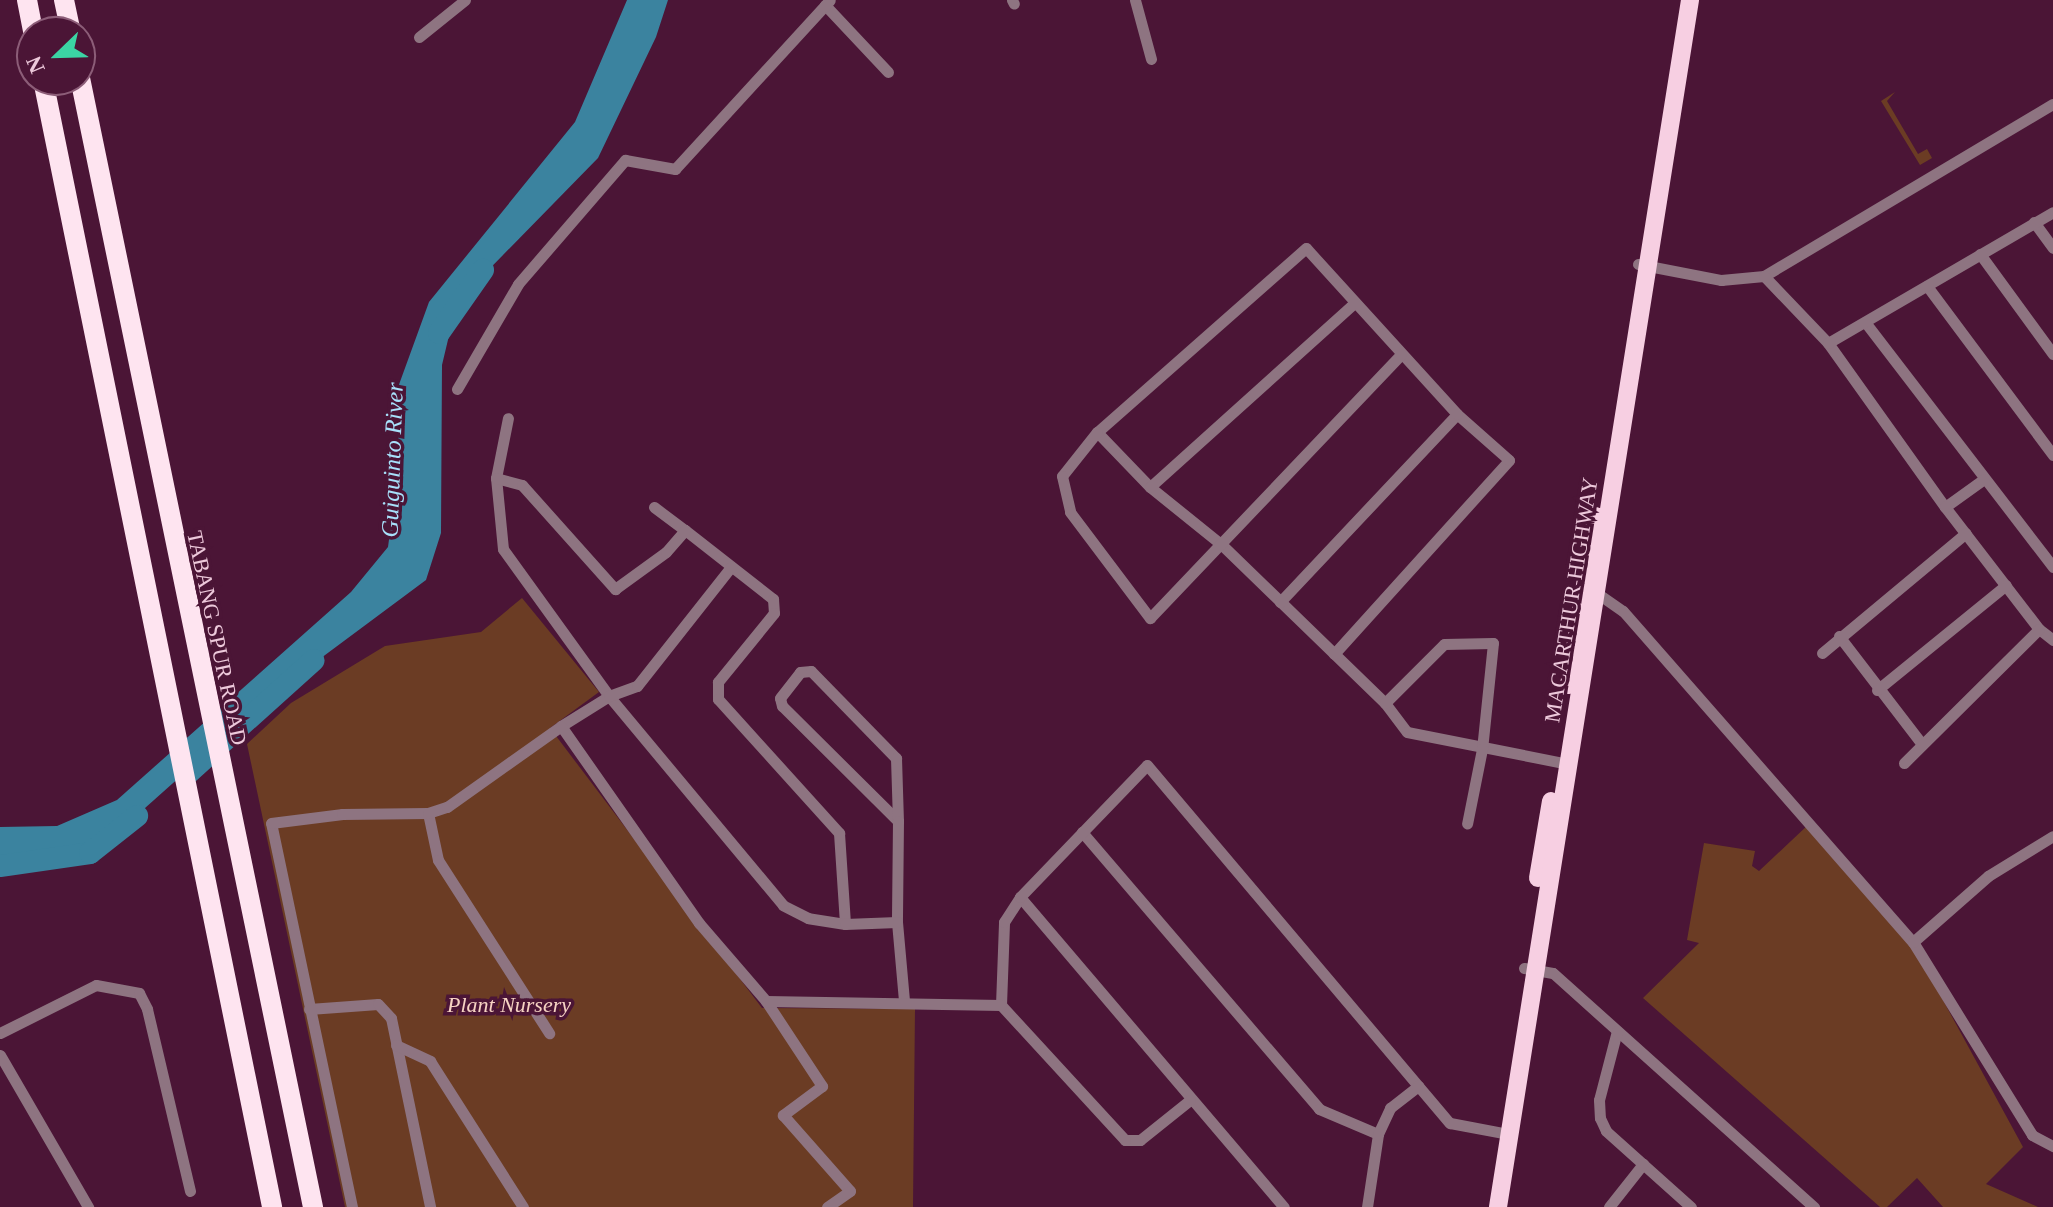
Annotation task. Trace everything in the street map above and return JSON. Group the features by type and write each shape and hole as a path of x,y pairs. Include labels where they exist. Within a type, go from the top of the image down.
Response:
{"highway":[{"name":"MACARTHUR HIGHWAY","path":"1644,265 1678,0"},
{"name":"MACARTHUR HIGHWAY","path":"1485,1207 1503,1133 1690,0"},
{"path":"46,96 158,665 272,1207"},
{"name":"TABANG SPUR ROAD","path":"84,96 191,634 313,1207"},
{"name":"MACARTHUR HIGHWAY","path":"1498,1207 1503,1133"}],"street":[{"path":"419,37 465,0"},
{"path":"1135,0 1151,59"},
{"path":"457,389 518,284 625,160 675,169 704,143 828,2 888,72"},
{"path":"1644,265 1721,280 1764,276 2053,104"},
{"path":"1828,343 2053,212"},
{"path":"2034,222 2053,248"},
{"path":"1334,654 1509,460 1457,414 1306,248 1097,432 1062,476 1064,500 1150,618 1401,354"},
{"path":"1980,254 2053,354"},
{"path":"1764,276 1828,343 1945,507 2039,629 2053,640"},
{"path":"1927,286 2053,455"},
{"path":"1150,487 1354,303"},
{"path":"1865,322 2053,567"},
{"path":"1280,602 1457,414"},
{"path":"508,418 496,478 503,549 609,696 783,905 808,918 845,924 897,922"},
{"path":"1097,432 1150,487 1222,545 1385,703 1407,732 1563,763"},
{"path":"496,478 522,485 615,589 666,552 685,530"},
{"path":"1945,507 1984,479"},
{"path":"654,507 776,606 718,682 718,699 839,833 845,924"},
{"path":"1822,653 1966,533"},
{"path":"352,1207 271,823 342,814 428,813 454,803 561,726 609,696 637,686 731,567"},
{"path":"1877,690 2006,585"},
{"path":"1591,590 1623,611 1913,942 2032,1135 2053,1146"},
{"path":"1904,763 2039,629"},
{"path":"1839,636 1877,690 1921,743"},
{"path":"1385,703 1444,644 1493,643 1482,749 1467,824"},
{"path":"898,821 782,706 780,698 800,672 811,671 896,758 898,821 897,922 904,1001"},
{"path":"561,726 699,923 766,1001 822,1086 783,1115 850,1191 827,1207"},
{"path":"1190,1100 1140,1140 1125,1140 1001,1005 1004,922 1020,897 1147,765 1450,1123 1503,1133"},
{"path":"428,813 438,860 549,1033"},
{"path":"1082,832 1319,1109 1378,1134"},
{"path":"1913,942 1988,876 2053,836"},
{"path":"1020,897 1284,1207"},
{"path":"1530,969 1553,973 1814,1207"},
{"path":"0,1033 96,985 139,993 147,1009 190,1191"},
{"path":"766,1001 1001,1005"},
{"path":"309,1009 378,1004 391,1018 430,1207"},
{"path":"1617,1031 1599,1100 1600,1118 1606,1131 1691,1207"},
{"path":"396,1045 430,1061 523,1207"},
{"path":"0,1055 88,1207"},
{"path":"1367,1207 1378,1134 1390,1108 1418,1086"},
{"path":"1609,1207 1643,1164"}],"green space":[{"path":"1895,92 1887,101 1918,154 1927,149 1932,158 1920,165 1881,101"},
{"name":"Plant Nursery","path":"522,598 599,692 550,728 762,1008 915,1009 913,1207 345,1207 247,744 291,703 385,646 481,632"},
{"path":"1809,824 1914,947 2023,1147 1986,1184 2038,1207 1943,1207 1917,1178 1887,1207 1880,1207 1643,998 1699,943 1687,940 1704,843 1755,851 1752,866 1759,871"}],"water":[{"path":"627,0 668,0 656,37 598,158 457,302 442,365 441,533 426,580 274,693 117,833 77,852 32,863 0,860 0,827 57,826 117,800 351,592 388,547 399,465 397,390 429,302 575,122"}],"waterway":[{"name":"Guiguinto River","path":"439,333 483,270"},
{"name":"Guiguinto River","path":"185,776 314,660"},
{"name":"Guiguinto River","path":"0,866 90,853 137,816"}]}
